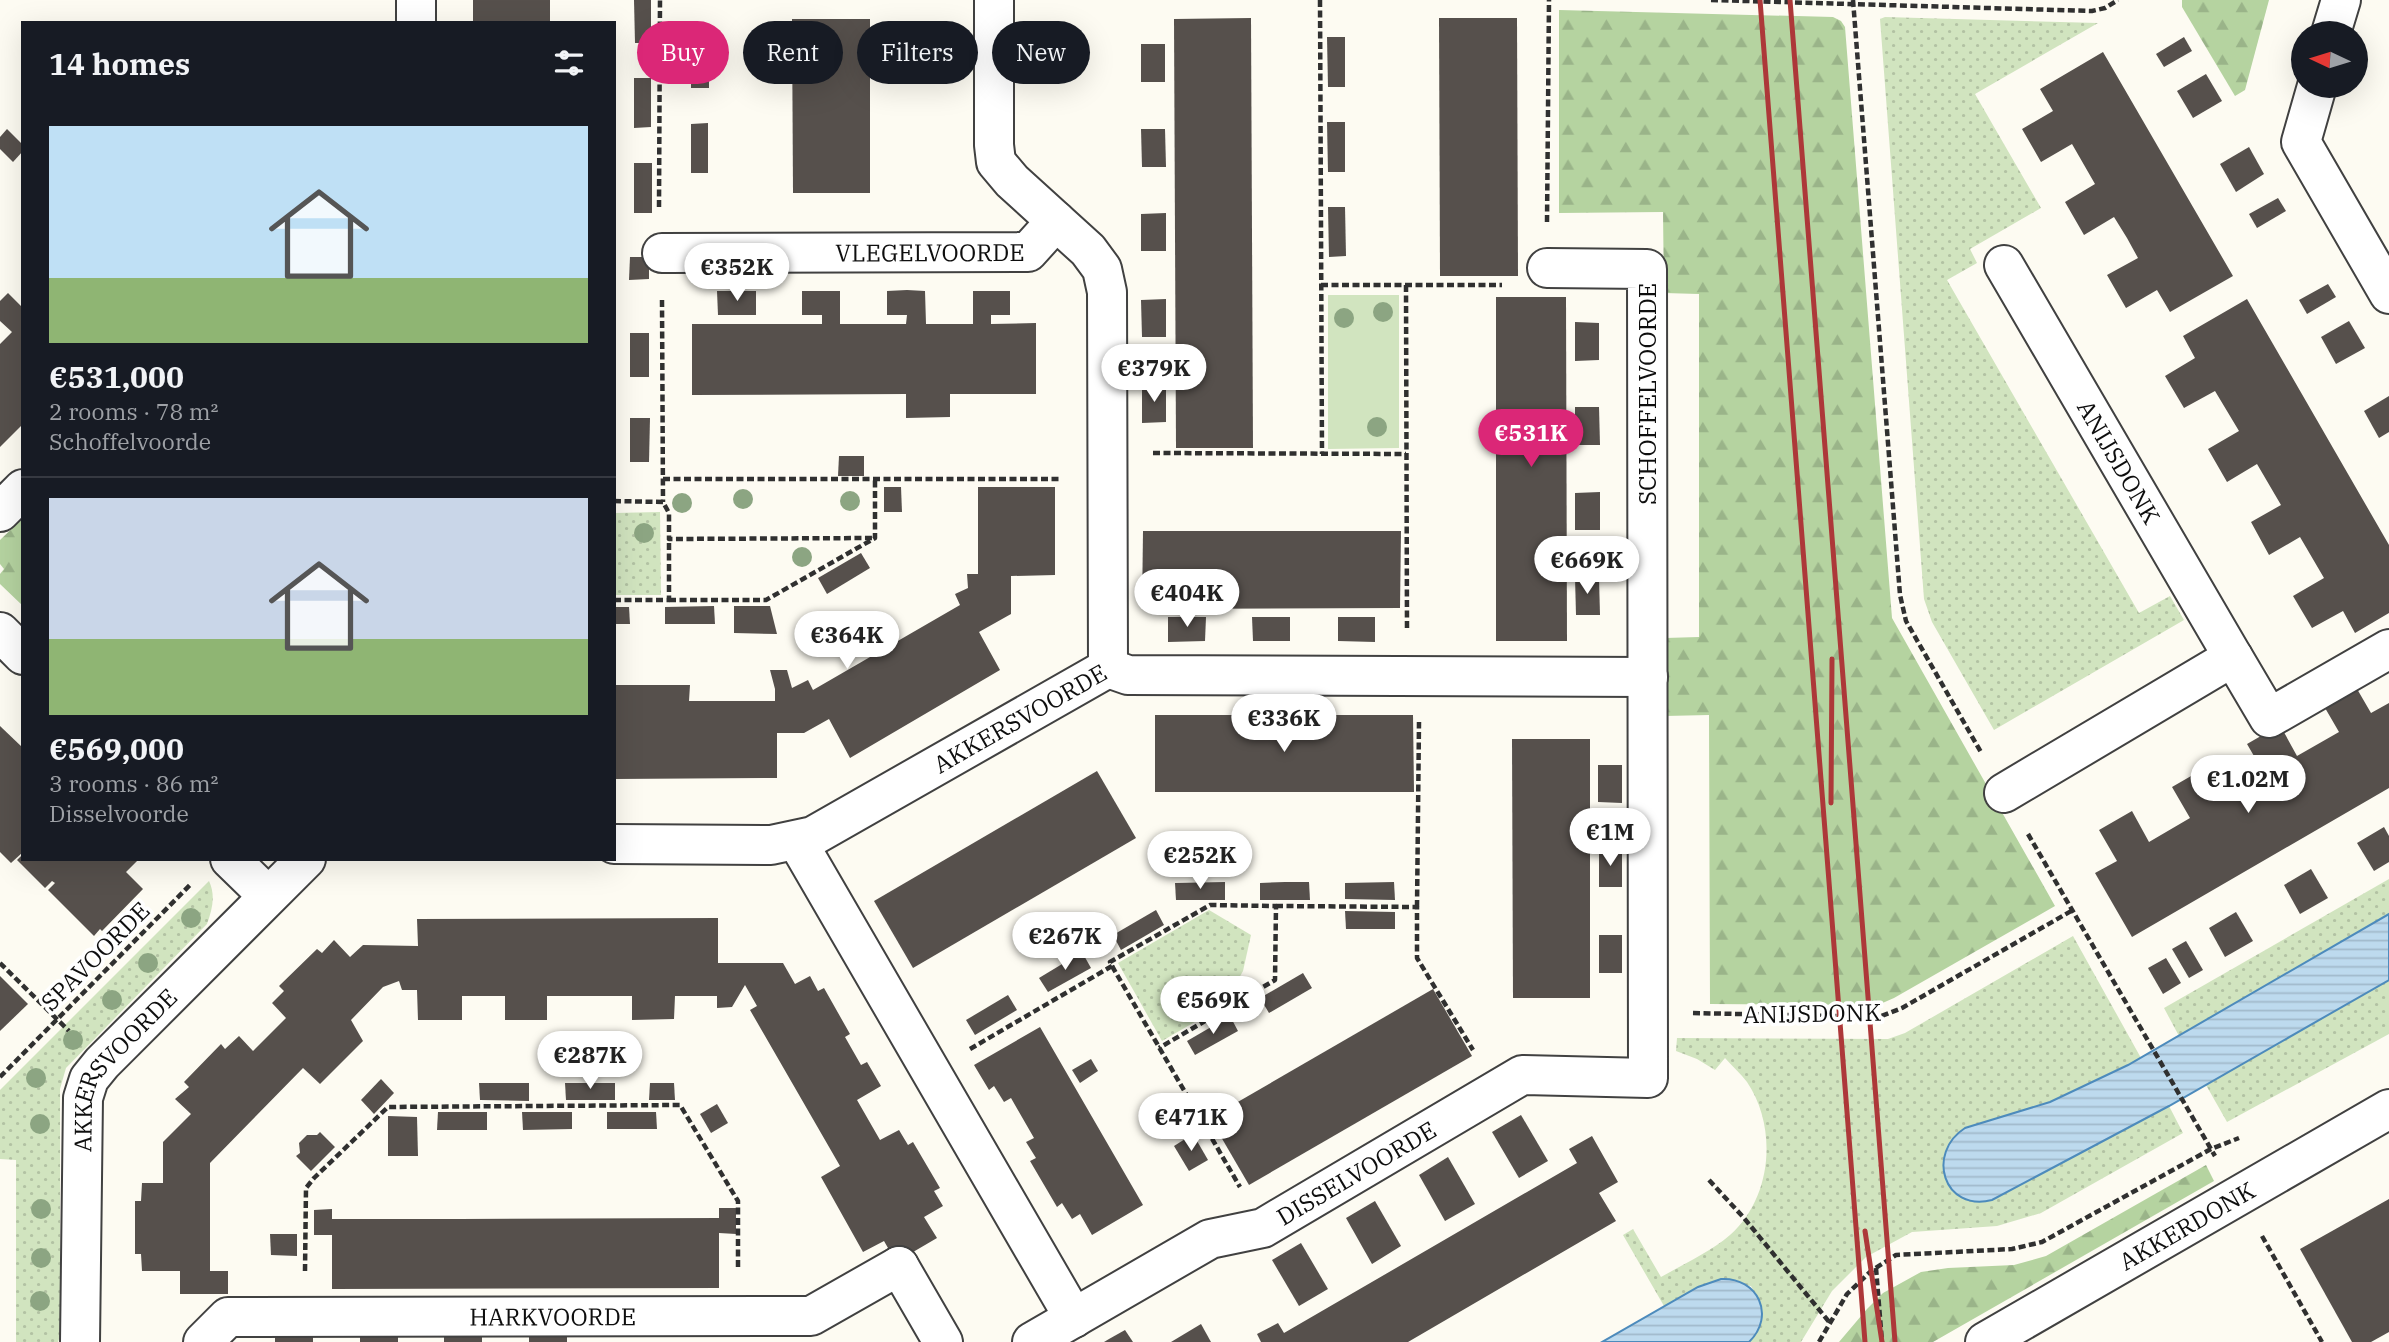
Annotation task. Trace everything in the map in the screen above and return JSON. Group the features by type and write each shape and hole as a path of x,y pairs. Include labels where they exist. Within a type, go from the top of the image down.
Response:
{"street":[{"path":"416,0 416,21"},
{"name":"AKKERSVOORDE","path":"616,844 771,845 797,841 828,829 1108,668 1107,292 1102,269 1088,250 1012,181 996,162 994,0"},
{"path":"2335,21 2341,0"},
{"path":"2313,98 2301,142 2389,294"},
{"name":"VLEGELVOORDE","path":"662,253 1028,252 1056,221"},
{"name":"ANIJSDONK","path":"2004,265 2269,718 2389,649"},
{"name":"SCHOFFELVOORDE","path":"1547,268 1647,269 1648,1078"},
{"path":"0,512 21,491"},
{"path":"0,632 21,653"},
{"path":"2004,793 2233,657"},
{"path":"1108,668 1128,675 1648,677"},
{"path":"797,841 1074,1318"},
{"path":"232,861 268,897"},
{"name":"AKKERSVOORDE","path":"80,1342 83,1098 89,1079 304,861"},
{"name":"DISSELVOORDE","path":"1032,1342 1210,1239 1263,1227 1522,1076 1648,1078"},
{"name":"AKKERDONK","path":"1985,1342 2389,1109"},
{"name":"HARKVOORDE","path":"203,1342 228,1317 811,1316 899,1266 943,1342"}],"path":[{"path":"1320,0 1322,454"},
{"path":"1321,285 1547,285 1549,0"},
{"path":"1711,0 2092,11 2105,8 2119,0"},
{"path":"1819,1342 1847,1294 1871,1270 1896,1255 2012,1250 2042,1242 2211,1149 1906,621 1900,595 1853,2"},
{"path":"1406,285 1406,454 1413,676 1417,958 1497,1091"},
{"path":"663,479 875,479 1322,454 1406,454"},
{"path":"875,479 876,538"},
{"path":"616,502 663,502 669,513 669,600"},
{"path":"669,539 876,538"},
{"path":"616,600 766,600 876,538"},
{"name":"SPAVOORDE","path":"0,1077 197,878"},
{"path":"1263,1227 1110,962 1210,905 1417,907"},
{"path":"1159,1048 1275,980 1276,905"},
{"name":"ANIJSDONK","path":"1650,1013 1879,1017 1902,1008 2073,910"},
{"path":"0,963 102,1063"},
{"path":"930,1072 1112,966"},
{"path":"305,1317 306,1188 388,1107 680,1105 738,1201 738,1316"},
{"path":"1709,1180 1744,1218 1830,1323"},
{"path":"2239,1196 2322,1342"},
{"path":"1877,1268 1882,1342"}],"green space":[{"path":"2182,0 2269,0 2245,90 2235,96 2182,7"},
{"path":"1559,10 1833,17 1845,27 1892,618 2055,906 1878,1005 1710,1004 1709,715 1665,716 1665,638 1699,637 1699,294 1664,293 1663,212 1559,213"},
{"path":"1880,19 2098,23 1975,94 2041,208 1970,249 1977,263 1947,280 2139,613 2170,596 2184,620 1994,730 1932,622 1924,599"},
{"path":"1328,295 1399,295 1399,448 1328,449"},
{"path":"660,512 661,595 616,595 616,513"},
{"path":"21,520 21,604 0,584 0,574 4,569 0,564 0,540"},
{"path":"2389,879 2389,914 2179,1036 2164,1008"},
{"path":"209,881 213,898 207,924 66,1068 60,1089 60,1336 58,1342 16,1342 16,1160 0,1159 0,1090"},
{"path":"1209,910 1251,935 1243,971 1224,1005 1162,1041 1118,963"},
{"path":"2073,936 2141,1058 2050,1102 1965,1128 1948,1146 1944,1171 1992,1200 2169,1106 2183,1133 2041,1213 1997,1226 1912,1232 1866,1257 1832,1291 1801,1342 1749,1342 1761,1321 1760,1307 1751,1286 1710,1282 1664,1306 1623,1235 1633,1229 1661,1277 1714,1247 1744,1220 1755,1202 1766,1162 1763,1120 1757,1100 1747,1082 1725,1058 1715,1070 1676,1051 1677,1038 1888,1039 1905,1033"},
{"path":"2389,980 2389,1034 2227,1122 2206,1085"},
{"path":"2206,1165 2214,1181 1933,1342 1839,1342 1883,1293 1921,1272 2014,1265 2046,1256"}],"water":[{"path":"2389,914 2389,980 2169,1106 1992,1200 1975,1201 1962,1197 1952,1189 1943,1165 1946,1151 1953,1139 1965,1128 2050,1102 2128,1065"},
{"path":"1721,1279 1745,1284 1759,1300 1761,1321 1749,1342 1602,1342 1698,1287"}],"building":[{"path":"473,0 550,0 550,21 473,21"},
{"path":"634,0 651,0 651,21 637,21 635,43"},
{"path":"1251,18 1253,448 1176,448 1174,19"},
{"path":"1439,18 1517,18 1518,276 1440,276"},
{"path":"870,19 857,21 857,84 870,84 870,193 793,193 792,84 843,84 843,21 792,21"},
{"path":"1327,37 1345,37 1345,87 1328,87"},
{"path":"2184,37 2192,51 2164,67 2156,54"},
{"path":"1141,44 1165,44 1165,82 1141,82"},
{"path":"2103,52 2233,276 2170,312 2157,290 2126,308 2107,275 2138,258 2127,238 2114,217 2084,235 2065,202 2095,184 2072,144 2041,162 2022,129 2053,111 2040,89"},
{"path":"2206,74 2222,101 2193,118 2177,91"},
{"path":"634,78 637,78 637,84 651,84 651,127 634,128"},
{"path":"691,84 709,84 709,88 691,88"},
{"path":"1327,122 1345,122 1345,172 1328,172"},
{"path":"708,123 708,173 691,173 691,124"},
{"path":"7,129 21,143 21,153 13,162 0,149 0,137"},
{"path":"1141,129 1165,129 1166,167 1142,167"},
{"path":"2249,147 2264,174 2236,192 2220,164"},
{"path":"634,163 652,163 652,213 634,213"},
{"path":"2278,198 2286,211 2257,228 2249,214"},
{"path":"1328,207 1345,207 1346,256 1329,257"},
{"path":"1166,213 1166,251 1141,251 1141,214"},
{"path":"630,257 649,257 649,279 629,280"},
{"path":"2328,284 2336,297 2307,314 2299,300"},
{"path":"717,291 756,291 756,315 718,315"},
{"path":"802,291 840,291 840,324 906,324 907,315 887,315 887,291 925,291 926,324 973,324 973,291 1010,291 1010,315 991,315 991,324 1036,323 1036,394 950,394 950,417 906,418 906,394 692,395 692,324 822,324 822,315 802,315"},
{"path":"8,293 21,306 21,426 0,447 0,344 12,332 0,321 0,301"},
{"path":"1496,297 1566,297 1567,641 1496,641"},
{"path":"1166,299 1166,337 1142,337 1141,300"},
{"path":"2247,299 2389,545 2389,613 2355,633 2343,611 2312,628 2293,596 2324,578 2300,537 2269,555 2251,522 2281,505 2257,464 2227,482 2208,449 2239,431 2215,391 2184,408 2165,376 2195,358 2183,336"},
{"path":"2349,321 2365,348 2336,364 2321,337"},
{"path":"1575,322 1599,323 1599,360 1575,361"},
{"path":"630,333 649,333 649,377 630,377"},
{"path":"1142,385 1166,385 1166,422 1142,423"},
{"path":"2389,396 2389,432 2379,438 2364,411"},
{"path":"1575,407 1599,407 1600,445 1575,445"},
{"path":"630,418 650,418 649,462 630,462"},
{"path":"839,456 864,456 864,476 838,476"},
{"path":"884,487 901,487 902,512 884,512"},
{"path":"978,487 1055,487 1055,575 1011,576 1011,614 979,632 1000,670 850,758 829,719 804,733 777,733 777,778 616,779 616,685 690,685 689,701 775,701 770,670 787,670 792,688 808,680 813,690 960,605 955,594 968,588 967,574 978,574"},
{"path":"1600,492 1600,530 1575,530 1575,493"},
{"path":"1143,531 1401,531 1400,608 1142,609"},
{"path":"861,553 870,568 827,594 818,578"},
{"path":"1575,577 1599,578 1600,615 1576,615"},
{"path":"714,606 715,624 665,624 665,607"},
{"path":"734,606 770,606 777,634 734,633"},
{"path":"616,607 629,607 630,624 616,624"},
{"path":"1168,617 1206,617 1205,641 1168,642"},
{"path":"1252,617 1290,617 1290,641 1253,641"},
{"path":"1338,617 1375,617 1375,642 1338,641"},
{"path":"2353,682 2371,713 2389,703 2389,788 2132,937 2095,873 2117,861 2099,830 2132,811 2149,842 2190,818 2172,787 2205,768 2223,799 2265,775 2247,744 2280,725 2297,756 2339,732 2321,701"},
{"path":"1155,715 1413,715 1414,792 1155,792"},
{"path":"0,726 21,746 21,854 11,863 0,852"},
{"path":"1512,739 1590,739 1590,998 1513,998"},
{"path":"1598,765 1622,765 1622,803 1598,802"},
{"path":"1097,771 1136,838 913,968 874,901"},
{"path":"2384,827 2389,836 2389,862 2374,871 2357,843"},
{"path":"1599,850 1622,850 1622,887 1599,887"},
{"path":"21,856 21,861 137,861 126,872 143,889 94,936 48,890 55,883 52,881 45,888 17,860"},
{"path":"2311,869 2328,898 2300,914 2284,885"},
{"path":"1225,882 1225,900 1176,900 1175,883"},
{"path":"1309,882 1310,900 1260,900 1260,883"},
{"path":"1394,882 1395,900 1345,899 1345,883"},
{"path":"1156,910 1164,925 1121,950 1113,935"},
{"path":"1345,911 1395,912 1395,929 1346,929"},
{"path":"2236,912 2253,941 2225,957 2209,928"},
{"path":"718,918 718,963 783,963 795,984 810,976 818,991 824,988 850,1034 845,1037 861,1065 867,1062 881,1086 857,1100 880,1140 899,1130 908,1145 913,1142 940,1188 934,1191 943,1206 924,1217 937,1238 896,1262 884,1241 863,1252 821,1177 840,1166 750,1010 757,1006 745,985 732,1007 717,1008 717,996 675,996 674,1019 632,1020 632,996 547,996 547,1020 505,1020 505,996 462,996 462,1020 418,1020 417,990 402,990 399,981 383,987 351,1020 363,1041 320,1084 303,1068 210,1163 210,1271 228,1271 228,1294 180,1294 180,1271 142,1271 141,1254 135,1254 135,1201 141,1201 142,1183 163,1183 163,1142 191,1114 175,1099 189,1087 184,1082 221,1044 225,1049 239,1036 253,1051 286,1018 272,1003 284,991 279,986 317,949 322,953 334,940 350,957 363,945 418,946 417,919"},
{"path":"1599,935 1622,935 1622,973 1599,973"},
{"path":"2186,941 2203,970 2189,978 2172,949"},
{"path":"1082,952 1091,968 1048,992 1039,978"},
{"path":"2166,958 2181,983 2163,994 2148,968"},
{"path":"1303,973 1312,988 1269,1013 1260,998"},
{"path":"0,976 28,1004 0,1031"},
{"path":"1433,989 1472,1056 1249,1185 1210,1118"},
{"path":"1008,995 1017,1010 975,1035 966,1020"},
{"path":"1230,1016 1238,1031 1195,1055 1187,1041"},
{"path":"1040,1027 1143,1205 1092,1235 1080,1214 1072,1219 1062,1203 1057,1207 1030,1161 1036,1158 1026,1142 1034,1138 1011,1098 1004,1102 994,1086 989,1090 974,1065"},
{"path":"1091,1059 1098,1071 1080,1083 1072,1070"},
{"path":"381,1079 394,1093 374,1114 361,1100"},
{"path":"479,1083 529,1083 529,1101 480,1100"},
{"path":"565,1083 615,1083 615,1100 566,1100"},
{"path":"650,1083 674,1083 675,1100 649,1100"},
{"path":"717,1104 728,1123 711,1133 700,1114"},
{"path":"438,1112 487,1112 487,1130 437,1130"},
{"path":"522,1112 572,1112 572,1129 523,1130"},
{"path":"607,1112 656,1112 657,1129 607,1129"},
{"path":"1521,1115 1548,1161 1519,1178 1492,1132"},
{"path":"388,1116 417,1117 418,1156 388,1156"},
{"path":"320,1132 335,1147 311,1171 296,1156 300,1153 299,1143 307,1135 317,1135"},
{"path":"1193,1134 1208,1160 1189,1171 1174,1146"},
{"path":"1592,1136 1618,1182 1599,1193 1616,1221 1408,1342 1261,1342 1257,1334 1278,1323 1284,1333 1577,1163 1569,1149"},
{"path":"1448,1157 1475,1204 1445,1221 1419,1175"},
{"path":"2389,1199 2389,1332 2371,1342 2352,1342 2300,1249"},
{"path":"1375,1201 1401,1246 1372,1264 1346,1218"},
{"path":"719,1208 736,1208 736,1234 719,1233 719,1288 332,1289 332,1235 314,1235 314,1210 332,1209 332,1219 719,1218"},
{"path":"270,1234 297,1234 297,1256 271,1255"},
{"path":"1301,1243 1328,1289 1299,1306 1272,1260"},
{"path":"1201,1324 1211,1342 1171,1342"},
{"path":"1125,1330 1133,1342 1104,1342 1109,1339"},
{"path":"313,1334 313,1342 275,1342 275,1335"},
{"path":"398,1334 398,1342 360,1342 360,1335"},
{"path":"444,1334 482,1334 482,1342 444,1342"},
{"path":"529,1334 567,1334 567,1342 529,1342"}],"railway":[{"path":"1760,0 1865,1342"},
{"path":"1790,0 1895,1342"},
{"path":"1831,803 1832,659"},
{"path":"1865,1231 1882,1342"}]}
